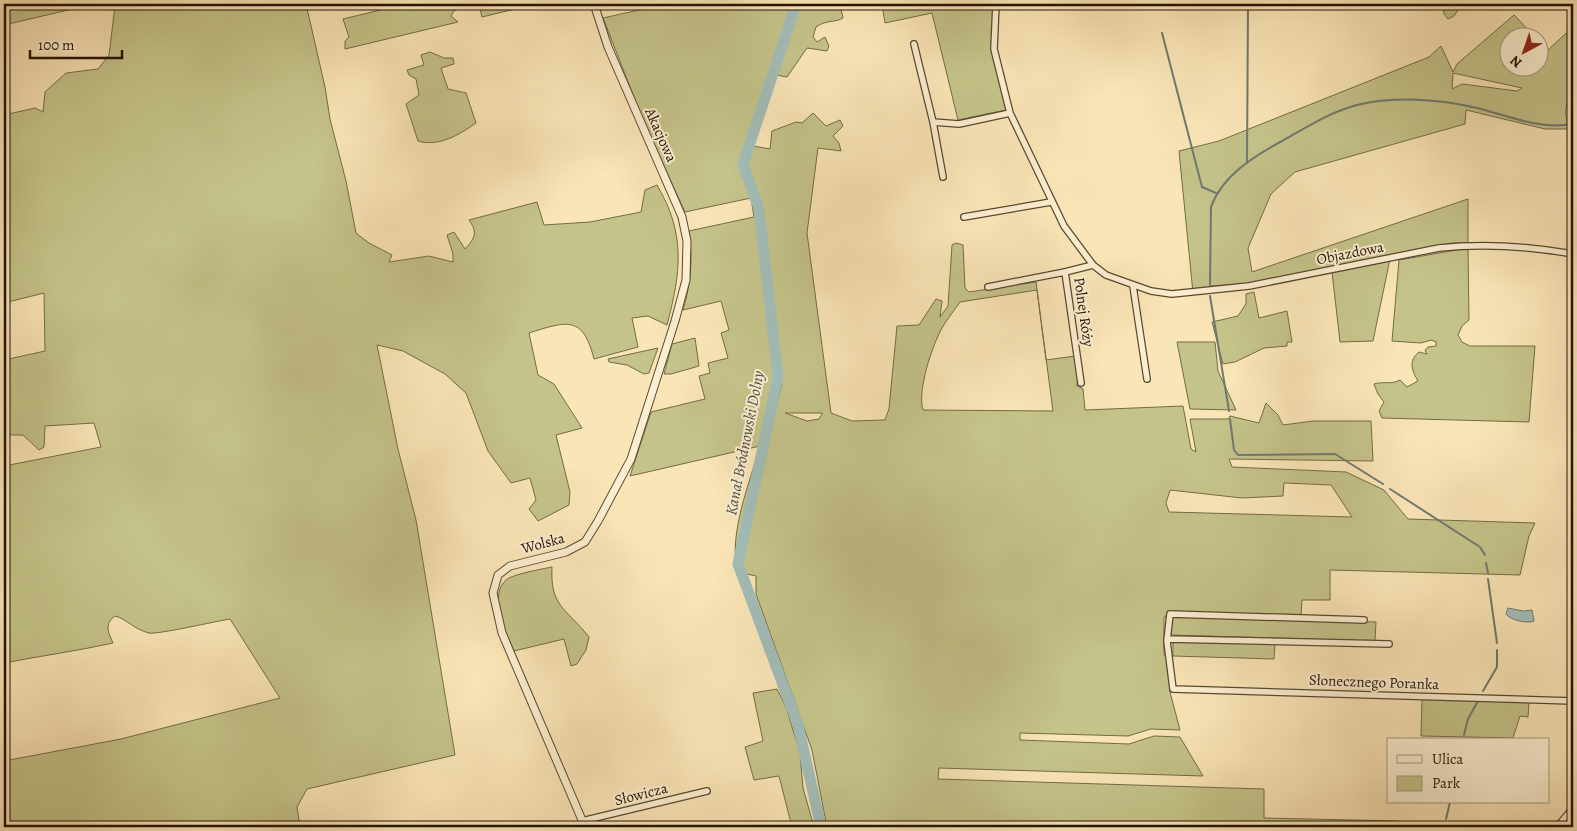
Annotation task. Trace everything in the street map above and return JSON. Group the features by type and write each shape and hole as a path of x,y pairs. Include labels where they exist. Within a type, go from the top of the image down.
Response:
{"street":[{"name":"Akacjowa","path":"594,4 608,48 682,217 687,241 686,280"},
{"name":"Objazdowa","path":"996,4 994,50 1010,113 1064,226 1093,266 1106,275 1152,292 1172,294 1249,286 1400,255 1467,245 1521,246 1573,254"},
{"path":"914,44 933,122 943,177"},
{"path":"933,122 959,124 1010,113"},
{"path":"964,217 1051,202"},
{"name":"Polnej Róży","path":"1081,383 1065,272 1093,266"},
{"path":"988,287 1065,272"},
{"name":"Wolska","path":"583,824 502,633 495,609 494,584 498,575 510,566 576,548 591,534 631,459 677,315 686,280"},
{"path":"1132,286 1147,379"},
{"path":"1364,620 1170,614 1167,639 1389,644"},
{"name":"Słonecznego Poranka","path":"1167,639 1173,689 1573,701"},
{"name":"Słowicza","path":"583,824 706,790"},
{"path":"1557,827 1573,808"}],"green space":[{"path":"4,4 94,4 4,25"},
{"path":"119,4 306,4 356,233 369,243 392,255 389,262 429,256 453,262 453,254 447,235 454,232 465,249 474,235 474,228 469,220 537,202 544,225 590,222 641,212 645,190 657,185 673,220 677,237 678,270 667,325 648,316 632,318 638,347 594,359 585,335 579,328 572,325 563,324 529,333 538,375 554,384 582,428 556,435 570,492 569,505 538,521 529,509 536,500 530,478 511,483 488,451 466,393 445,374 403,351 377,345 398,449 416,520 455,755 307,789 297,807 300,827 4,827 4,761 121,739 280,698 230,619 149,633 115,616 108,625 113,643 4,663 4,466 101,447 94,423 45,426 44,447 39,450 23,435 4,435 4,360 45,351 44,293 4,303 4,115 35,108 43,112 45,92 66,73 98,69 109,55 115,6"},
{"path":"405,4 466,4 454,11 451,16 458,22 345,49 345,41 349,37 343,19"},
{"path":"467,4 536,4 482,17 480,9"},
{"path":"666,4 833,4 833,9 841,9 843,18 816,27 813,37 817,42 825,37 829,46 827,51 807,48 787,77 776,75 753,146 770,149 772,131 796,122 802,123 813,113 826,126 840,120 843,126 833,136 839,143 841,151 818,148 807,233 831,413 852,421 885,420 889,409 897,326 919,325 936,299 942,301 940,317 948,306 952,245 956,243 963,245 965,288 969,292 1036,282 1038,296 1037,290 960,302 942,328 930,357 922,392 923,410 1053,411 1046,360 1075,356 1079,381 1076,385 1083,389 1085,410 1183,406 1191,449 1196,452 1190,419 1228,419 1230,416 1259,423 1266,403 1278,415 1283,425 1313,421 1371,421 1373,461 1229,459 1232,467 1346,472 1384,490 1408,519 1535,523 1529,536 1520,575 1330,570 1330,600 1302,600 1301,615 1169,612 1168,617 1164,617 1164,655 1168,656 1170,692 1180,730 1151,729 1128,736 1020,733 1020,740 1129,744 1154,736 1180,737 1203,776 939,768 938,779 1264,789 1264,818 1399,821 1398,827 827,827 812,750 756,594 756,576 737,572 735,557 738,525 760,446 630,476 651,412 705,399 699,376 710,373 708,363 728,358 721,333 729,330 721,301 683,310 690,271 689,231 754,217 751,198 685,212 643,120 603,18","holes":["773,383 782,384 767,445 760,446","785,413 822,413 819,419 807,421","1284,483 1331,485 1352,517 1169,512 1166,503 1170,490 1242,498 1283,496"]},
{"path":"882,4 994,4 993,56 1006,110 958,120 932,13 885,23"},
{"path":"1443,4 1462,4 1454,16 1448,19 1444,14"},
{"path":"1514,15 1526,28 1500,28 1500,78 1550,78 1550,48 1573,27 1573,95 1568,96 1566,113 1573,129 1545,129 1466,110 1465,124 1295,172 1271,194 1248,248 1252,272 1468,199 1468,243 1451,243 1254,283 1211,286 1193,293 1179,151 1219,141 1429,57 1441,46 1453,72 1457,64","holes":["1453,73 1522,88 1517,91 1462,84 1452,89"]},
{"path":"430,52 444,58 453,58 454,64 441,68 448,89 466,93 476,123 448,139 426,142 418,141 406,104 419,95 416,79 409,75 407,70 424,65 421,55"},
{"path":"1468,248 1469,320 1462,326 1458,335 1462,342 1470,346 1535,346 1529,422 1382,418 1379,411 1384,402 1374,384 1400,380 1407,387 1418,381 1412,366 1413,359 1419,352 1427,354 1425,350 1428,347 1436,346 1436,342 1431,340 1421,343 1392,341 1399,260"},
{"path":"1390,259 1373,341 1340,342 1332,272"},
{"path":"1254,292 1259,318 1287,311 1292,342 1287,342 1287,346 1264,348 1235,362 1223,364 1212,322 1238,316 1246,304 1246,294"},
{"path":"695,338 699,366 671,374 664,374 672,344"},
{"path":"1177,342 1215,342 1218,371 1236,410 1190,409"},
{"path":"658,348 649,373 644,374 627,365 609,362 608,359"},
{"path":"552,567 552,580 557,599 589,637 586,650 577,664 571,666 564,639 514,651 500,615 499,595 501,587 506,580 521,574"},
{"path":"1171,617 1376,622 1375,641 1171,635"},
{"path":"1173,641 1275,644 1274,659 1173,656"},
{"path":"777,689 786,707 800,753 803,788 814,827 792,827 779,776 754,780 745,747 763,741 753,693"},
{"path":"1422,699 1529,702 1528,717 1520,716 1513,738 1421,736"}],"water":[{"path":"1508,608 1523,611 1532,610 1534,621 1523,622 1511,618 1506,614"}],"waterway":[{"name":"Kanał Bródnowski Dolny","path":"796,4 743,164 759,209 778,377 738,564 798,725 821,827"},
{"path":"1247,163 1248,4"},
{"path":"1162,33 1202,187 1216,193"},
{"path":"1210,285 1211,207 1216,196 1231,176 1250,160 1327,116 1357,105 1372,102 1417,100 1462,105 1537,124 1573,124"},
{"path":"1210,296 1229,411"},
{"path":"1230,419 1234,450 1238,455 1335,454 1383,484"},
{"path":"1390,489 1480,547 1485,555"},
{"path":"1486,563 1488,573"},
{"path":"1488,579 1497,643"},
{"path":"1483,691 1497,667 1497,650"},
{"path":"1464,735 1468,719 1478,701"},
{"path":"1446,819 1450,804"}]}
